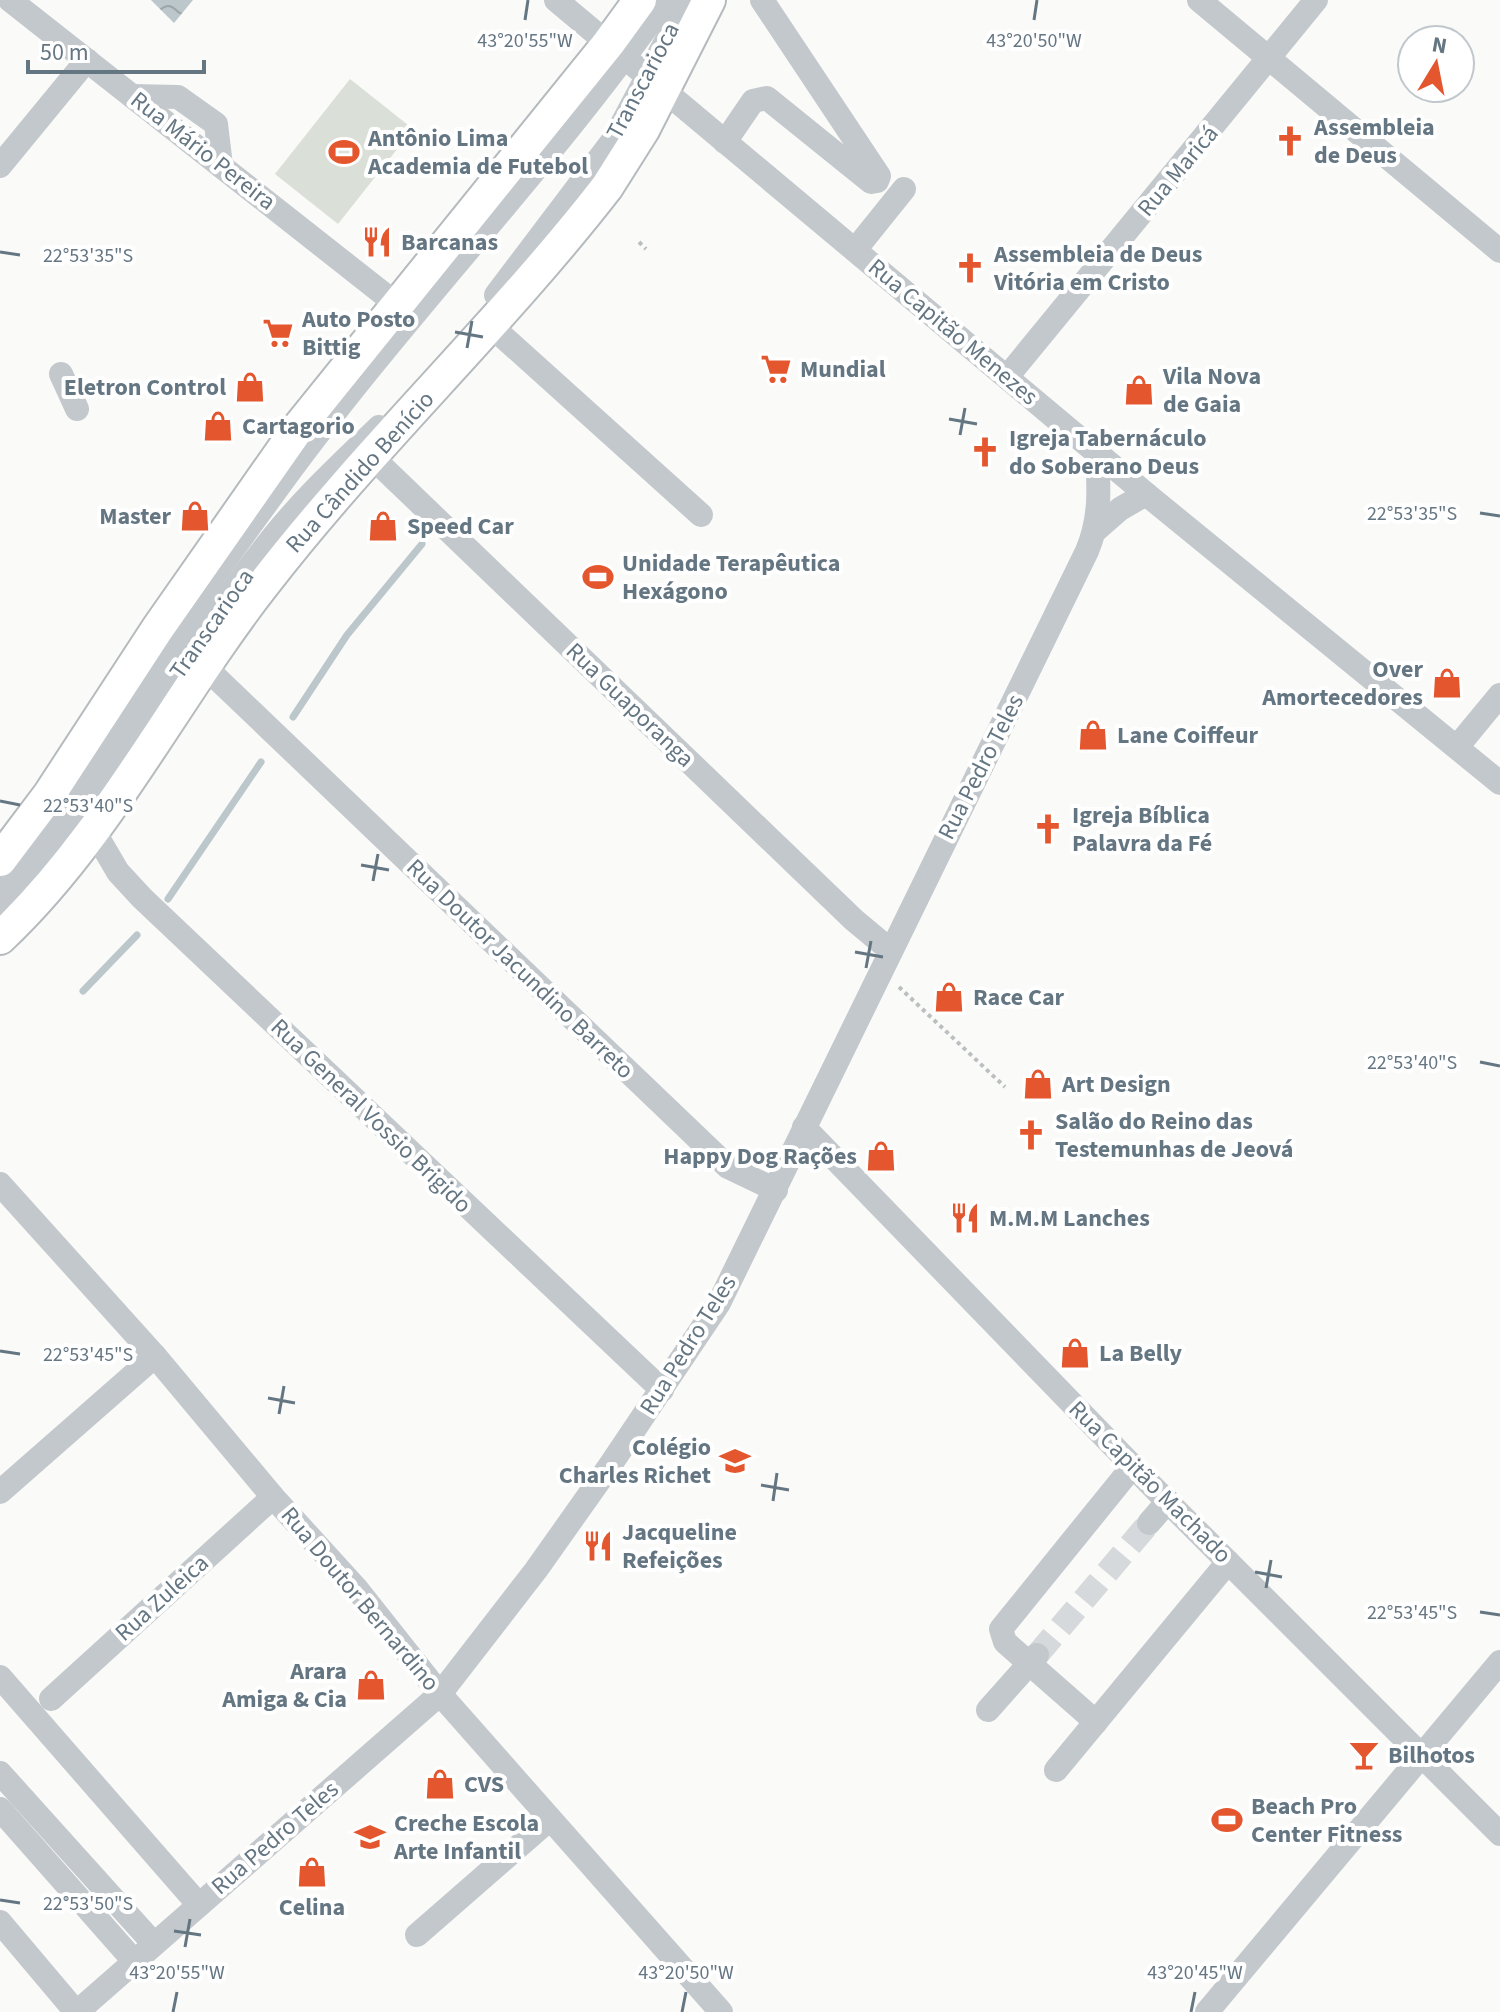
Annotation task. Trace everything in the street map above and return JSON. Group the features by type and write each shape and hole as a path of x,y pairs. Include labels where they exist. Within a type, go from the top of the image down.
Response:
{"main road":[{"path":"0,860 49,795 158,628 298,428 395,303 617,51 640,0"},
{"name":"Rua Cândido Benício","path":"0,938 57,878 94,831 205,667 290,551 607,187 654,83 709,0"}],"street":[{"name":"Rua Mário Pereira","path":"10,0 395,303"},
{"name":"Rua Capitão Menezes","path":"556,0 1146,494 1500,783"},
{"name":"Transcarioca","path":"0,882 62,806 166,645 283,481 617,51 666,0"},
{"name":"Transcarioca","path":"0,910 42,865 80,816 272,539 308,495 442,361 530,254 654,83 688,0"},
{"path":"725,142 753,101 767,98 871,182 877,181 879,176 762,0"},
{"path":"1199,0 1500,251"},
{"name":"Rua Maricá","path":"1007,377 1316,0"},
{"path":"0,166 87,60"},
{"path":"855,250 904,189"},
{"path":"490,325 701,515"},
{"path":"61,374 77,409"},
{"name":"Rua Pedro Teles","path":"77,2012 440,1694 536,1570 719,1303 1096,530 1100,498 1097,452"},
{"name":"Rua Guaporanga","path":"373,458 854,920 885,959"},
{"name":"Rua Pedro Teles","path":"1096,530 1120,509 1146,494"},
{"name":"Rua Doutor Jacundino Barreto","path":"205,667 728,1167 776,1190"},
{"path":"1457,747 1500,695"},
{"name":"Rua General Vossio Brigido","path":"94,831 118,872 142,898 662,1390"},
{"name":"Rua Capitão Machado","path":"804,1127 1133,1466 1500,1834"},
{"name":"Rua Doutor Bernardino","path":"3,1194 155,1356 273,1497 356,1588 440,1694 721,2012"},
{"path":"0,1492 155,1356"},
{"path":"1096,1722 1034,1658 1005,1642 1003,1623 1133,1466"},
{"name":"Rua Zuleica","path":"51,1699 273,1497"},
{"path":"1149,1523 1168,1501"},
{"path":"1056,1770 1228,1562"},
{"path":"988,1710 1034,1658"},
{"path":"1207,2012 1500,1662"},
{"path":"0,1677 199,1905"},
{"path":"0,1773 154,1944"},
{"path":"0,1809 134,1961"},
{"path":"417,1935 550,1819"},
{"path":"0,1922 77,2012"}],"path":[{"path":"639,242 646,249"},
{"path":"885,959 1005,1087"}],"shaded area":[{"name":"Antônio Lima Academia de Futebol","path":"350,79 413,129 338,224 275,174"}],"water":[{"path":"151,0 193,0 174,23"}],"waterway":[{"path":"293,717 347,635 422,544"},
{"path":"168,899 261,762"},
{"path":"83,991 137,935"}],"tunnel":[{"path":"1037,1655 1149,1523"}],"place":[{"name":"Assembleia de Deus","path":"1290,141"},
{"name":"Antônio Lima Academia de Futebol","path":"344,152"},
{"name":"Barcanas","path":"377,242"},
{"name":"Assembleia de Deus Vitória em Cristo","path":"970,268"},
{"name":"Auto Posto Bittig","path":"278,333"},
{"name":"Mundial","path":"776,369"},
{"name":"Eletron Control","path":"250,387"},
{"name":"Vila Nova de Gaia","path":"1139,390"},
{"name":"Cartagorio","path":"218,426"},
{"name":"Igreja Tabernáculo do Soberano Deus","path":"985,452"},
{"name":"Master","path":"195,516"},
{"name":"Speed Car","path":"383,526"},
{"name":"Unidade Terapêutica Hexágono","path":"598,577"},
{"name":"Over Amortecedores","path":"1447,683"},
{"name":"Lane Coiffeur","path":"1093,735"},
{"name":"Igreja Bíblica Palavra da Fé","path":"1048,829"},
{"name":"Race Car","path":"949,997"},
{"name":"Art Design","path":"1038,1084"},
{"name":"Salão do Reino das Testemunhas de Jeová","path":"1031,1135"},
{"name":"Happy Dog Rações","path":"881,1156"},
{"name":"M.M.M Lanches","path":"965,1218"},
{"name":"La Belly","path":"1075,1353"},
{"name":"Colégio Charles Richet","path":"735,1461"},
{"name":"Jacqueline Refeições","path":"598,1546"},
{"name":"Arara Amiga & Cia","path":"371,1685"},
{"name":"Bilhotos","path":"1364,1755"},
{"name":"CVS","path":"440,1784"},
{"name":"Beach Pro Center Fitness","path":"1227,1820"},
{"name":"Creche Escola Arte Infantil","path":"370,1837"},
{"name":"Celina","path":"312,1872"}]}
